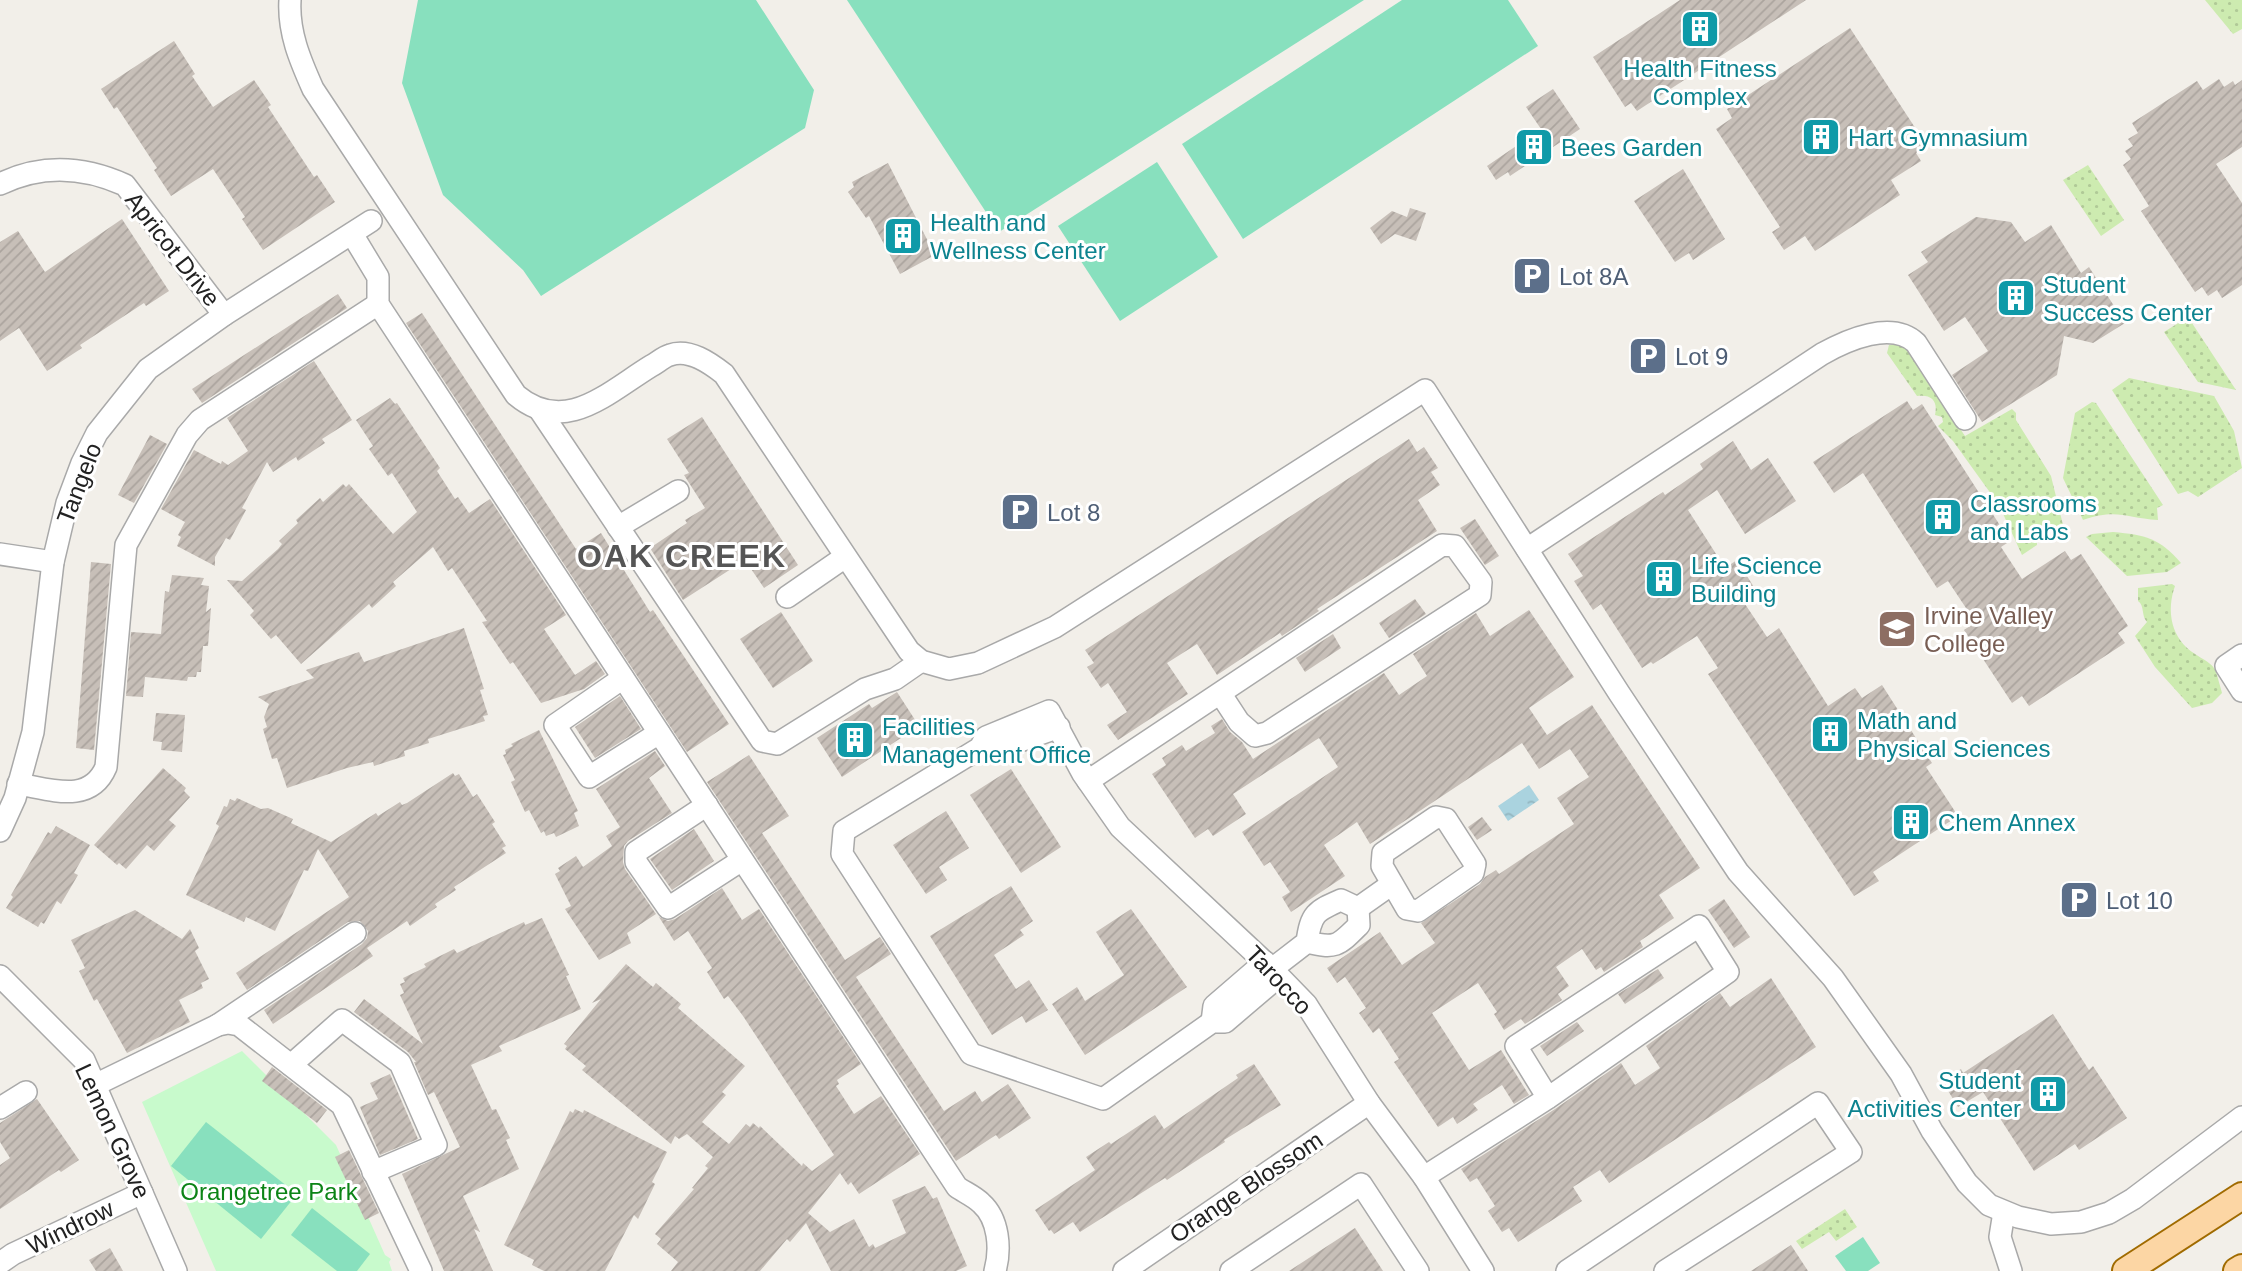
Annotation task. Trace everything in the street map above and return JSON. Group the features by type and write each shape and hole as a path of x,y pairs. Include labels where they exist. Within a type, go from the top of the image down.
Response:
{"main road":[{"path":"2126,1271 2242,1196"},
{"path":"2237,1271 2242,1268"}],"street":[{"path":"290,0 289,18 298,56 313,89 516,395 530,407 539,410 549,413 569,412 671,354 691,355 709,362 724,374 909,652 921,661 948,669 978,663 1055,627 1425,390 1738,872 1833,978 1900,1074 1967,1183 1989,1205 2004,1212 2051,1224 2081,1222 2109,1213 2133,1199 2242,1117"},
{"name":"Apricot Drive","path":"0,184 37,171 55,169 101,174 125,185 224,315"},
{"name":"Tangelo","path":"0,831 15,798 33,732 53,562 68,503 82,463 97,433 148,369 224,315 371,221"},
{"path":"352,234 378,277 377,304 957,1187 982,1203 993,1220 1000,1253 995,1271"},
{"path":"18,784 75,792 87,789 100,780 106,767 125,545 187,435 200,420 377,304"},
{"path":"1527,550 1842,343 1882,333 1909,336 1965,419"},
{"path":"539,410 762,741 777,744 865,689 895,679 921,661"},
{"path":"618,527 678,491"},
{"path":"1088,781 1220,693 1442,545 1455,546 1480,582 1480,595 1267,733 1255,736 1239,722 1220,693"},
{"path":"0,554 53,562"},
{"path":"787,597 845,557"},
{"path":"2242,655 2226,666 2242,691"},
{"path":"623,678 555,725 589,777 659,733"},
{"name":"Tarocco","path":"1272,969 1214,1006 1212,1022 1102,1099 971,1054 842,853 844,831 980,748 986,737 1054,719 1088,781 1120,827 1272,969 1306,1004 1369,1103 1424,1177 1483,1271"},
{"path":"707,805 636,852 636,862 668,908 742,860"},
{"path":"1436,817 1446,819 1475,864 1473,873 1418,911 1407,909 1392,884 1382,866 1383,853 1436,817"},
{"path":"1358,908 1392,884"},
{"path":"1272,969 1307,942 1310,925 1319,910 1341,900 1358,908"},
{"path":"1307,942 1329,947 1344,940 1359,925 1358,908"},
{"path":"1424,1177 1548,1098 1728,972 1699,926 1516,1046 1548,1098"},
{"path":"95,1086 218,1025 355,933"},
{"name":"Lemon Grove","path":"0,976 83,1060 176,1271"},
{"path":"291,1065 342,1020 400,1063 436,1145 373,1172"},
{"path":"218,1025 228,1023 239,1026 342,1105 421,1271"},
{"path":"0,1108 26,1091"},
{"name":"Orange Blossom","path":"1124,1271 1369,1103"},
{"path":"1567,1271 1818,1103 1851,1152 1665,1271"},
{"path":"1231,1271 1361,1184 1418,1271"},
{"name":"Windrow","path":"0,1263 13,1254 142,1193"},
{"path":"2004,1212 2000,1237 2011,1271"}],"green space":[{"path":"418,0 756,0 814,90 805,128 541,296 523,270 443,195 402,83"},
{"path":"847,0 1364,0 999,232"},
{"path":"1402,0 1508,0 1538,46 1243,239 1182,144"},
{"path":"2205,0 2242,0 2242,29 2233,34"},
{"path":"1157,162 1218,257 1120,321 1058,226"},
{"path":"2088,165 2124,220 2101,236 2063,180"},
{"path":"2188,317 2236,390 2198,382 2164,332"},
{"path":"1889,345 1906,349 1965,436 2012,409 2016,413 2016,420 2051,476 2064,529 2059,533 2050,528 2037,538 2037,545 2022,555 1999,505 1953,441 1938,426 1943,422 1942,417 1935,415 1935,402 1927,396 1917,396 1887,353"},
{"path":"2129,378 2214,396 2234,431 2242,468 2198,497 2188,491 2178,494 2112,390"},
{"path":"2092,402 2096,403 2163,505 2157,508 2158,520 2113,514 2083,520 2063,478 2075,413"},
{"path":"2113,532 2151,539 2166,548 2181,563 2167,572 2127,576 2086,537"},
{"path":"2172,584 2175,586 2171,615 2180,641 2212,666 2222,693 2212,703 2192,708 2155,667 2135,636 2147,622 2138,601 2138,588"},
{"name":"Orangetree Park","path":"242,1051 336,1145 385,1255 391,1259 389,1262 392,1271 216,1271 142,1102"},
{"path":"206,1122 297,1194 261,1239 171,1166"},
{"path":"312,1208 370,1254 357,1271 337,1271 291,1235"},
{"path":"1845,1209 1857,1227 1836,1241 1829,1232 1802,1249 1796,1241"},
{"path":"1863,1237 1880,1263 1868,1271 1846,1271 1835,1256"}],"water":[{"path":"1529,785 1539,800 1508,821 1498,806"}],"building":[{"name":"Health Fitness Complex","path":"1680,0 1806,0 1637,111 1631,103 1625,107 1593,57"},
{"name":"Hart Gymnasium","path":"1850,28 1927,146 1916,153 1921,161 1891,180 1900,195 1815,251 1805,236 1784,250 1772,232 1780,227 1716,129 1732,118 1727,109"},
{"path":"174,41 195,74 192,76 213,107 254,80 271,105 268,107 314,177 317,175 335,202 263,250 213,169 171,196 154,170 157,168 117,107 114,109 101,89"},
{"path":"2219,79 2224,87 2233,81 2235,85 2242,80 2242,147 2216,164 2242,203 2242,285 2222,298 2217,290 2208,296 2202,287 2195,292 2141,211 2149,206 2123,165 2131,159 2125,151 2133,146 2128,139 2138,133 2132,123 2197,81 2203,90"},
{"name":"Bees Garden","path":"1553,89 1580,129 1510,176 1508,172 1496,180 1487,166 1541,129 1526,107"},
{"name":"Health and Wellness Center","path":"888,163 935,255 900,274 869,216 866,218 848,192 854,187 852,182"},
{"path":"1683,169 1725,239 1693,260 1689,253 1675,262 1634,201"},
{"path":"1410,208 1426,213 1416,241 1395,234 1381,244 1370,228 1392,211 1407,217"},
{"name":"Student Success Center","path":"1976,217 2011,222 2025,242 2051,225 2081,273 2089,267 2125,323 2093,343 2064,336 2057,375 1982,422 1952,375 1988,351 1965,317 1944,331 1908,275 1928,262 1921,252"},
{"path":"122,219 169,291 146,306 144,303 80,345 82,348 47,371 19,328 0,341 0,242 18,231 45,272"},
{"path":"338,294 347,308 202,403 192,389"},
{"path":"422,313 576,549 601,533 650,612 653,610 729,724 687,752 406,323"},
{"path":"314,361 352,420 322,439 325,443 298,461 296,457 273,472 267,462 242,508 246,510 230,540 226,538 215,557 215,566 177,546 181,537 178,535 185,522 161,509 194,450 228,465 248,451 227,418"},
{"path":"390,398 397,403 440,468 437,471 455,499 458,497 469,513 490,499 566,615 544,629 575,675 596,661 605,674 584,689 541,703 482,622 487,621 452,568 448,571 433,547 393,582 396,586 372,608 369,604 301,664 276,635 271,639 250,615 254,611 227,580 242,581 278,549 282,544 279,541 298,523 296,520 320,498 323,502 343,484 346,487 349,484 393,534 417,512 392,473 388,476 369,449 373,446 356,420"},
{"path":"1907,401 1913,410 1922,404 2010,541 2001,547 2022,579 2065,551 2071,560 2081,554 2128,626 2118,633 2125,643 2029,706 2022,696 2012,703 1964,630 1975,623 1970,614 1948,581 1937,588 1863,473 1834,493 1813,462"},
{"path":"702,417 798,565 764,588 745,560 683,600 650,548 705,508 684,475 689,473 667,439"},
{"path":"150,435 167,444 134,503 118,495"},
{"path":"1409,439 1417,452 1424,447 1438,468 1431,472 1440,485 1418,500 1437,531 1317,609 1319,611 1282,636 1280,633 1217,675 1197,644 1167,663 1188,694 1118,740 1107,725 1127,712 1108,683 1101,688 1087,667 1094,663 1085,650"},
{"path":"1733,441 1751,470 1768,458 1796,501 1745,534 1717,490 1688,510 1725,568 1737,560 1757,592 1743,601 1767,637 1779,628 1828,706 1855,688 1862,698 1882,685 1932,763 1926,767 1958,816 1873,872 1879,881 1854,896 1708,674 1718,668 1697,636 1642,668 1601,604 1593,610 1574,581 1583,576 1568,554 1703,469 1700,464"},
{"path":"1475,519 1499,556 1485,565 1460,528"},
{"path":"91,562 111,564 94,750 76,748"},
{"path":"172,575 204,578 201,585 209,586 206,612 211,608 208,646 203,646 201,672 197,672 196,677 188,677 187,681 145,677 143,697 126,696 131,632 161,634 165,591 169,592"},
{"path":"1415,599 1426,614 1389,638 1379,623"},
{"path":"1529,610 1574,677 1529,708 1547,735 1592,705 1700,868 1659,895 1674,918 1640,941 1643,947 1604,972 1601,967 1596,970 1582,949 1556,967 1569,986 1558,994 1562,1000 1525,1024 1521,1019 1504,1030 1494,1014 1497,1012 1478,983 1432,1013 1469,1070 1501,1050 1529,1095 1514,1104 1502,1085 1473,1104 1478,1110 1457,1124 1453,1117 1438,1127 1394,1062 1399,1059 1379,1028 1373,1033 1359,1013 1366,1008 1345,977 1337,983 1327,968 1380,932 1402,965 1435,943 1421,923 1480,884 1485,877 1496,870 1499,874 1574,824 1557,798 1589,777 1570,749 1539,769 1522,743 1370,844 1357,822 1324,845 1345,876 1291,912 1282,897 1290,892 1270,862 1264,866 1242,832 1338,767 1319,738 1233,794 1246,814 1213,836 1208,829 1195,838 1152,774 1166,765 1162,758 1182,745 1186,751 1215,733 1211,726 1222,719 1253,759 1384,673 1399,695 1427,676 1413,654 1476,613 1490,636"},
{"path":"781,612 813,661 773,688 740,639"},
{"path":"464,628 484,689 480,690 488,715 483,716 485,721 428,739 429,743 404,751 405,756 374,766 373,762 347,768 287,788 277,758 272,759 263,729 267,727 264,717 269,704 258,697 314,678 306,670 359,652 364,662"},
{"path":"1333,634 1341,648 1305,672 1296,658"},
{"name":"Facilities Management Office","path":"897,692 919,726 842,777 817,738 869,704 872,708"},
{"path":"620,696 641,729 595,758 575,727"},
{"path":"156,713 185,715 182,752 161,750 162,742 153,741"},
{"path":"539,730 578,811 574,813 579,826 556,837 554,833 546,836 544,831 541,833 529,810 525,812 511,782 515,780 503,755 506,754 505,750 513,746 511,744"},
{"path":"655,751 665,766 649,778 672,813 628,841 624,846 623,862 656,914 627,933 631,943 599,960 565,909 571,906 555,874 560,871 558,868 576,856 583,867 612,846 606,836 620,827 596,789"},
{"path":"749,755 789,816 762,833 845,960 880,937 891,954 856,977 944,1111 975,1091 982,1102 1008,1084 1031,1118 999,1139 996,1135 956,1161 707,782"},
{"path":"163,768 186,788 184,791 190,797 169,820 176,826 154,851 147,845 126,869 119,863 117,865 94,845"},
{"path":"1011,769 1061,847 1021,873 970,795"},
{"path":"453,773 455,776 459,774 473,797 477,794 495,822 492,824 506,846 502,848 506,853 454,887 456,890 435,904 437,907 410,926 407,921 367,948 373,956 273,1024 264,1010 362,944 368,931 360,921 348,922 247,990 236,973 349,897 318,849 308,871 304,870 275,931 246,917 244,922 186,895 219,826 216,824 224,806 227,807 230,799 235,801 237,798 261,809 268,808 293,819 291,823 331,842 376,813 378,816 400,802 402,805 407,803"},
{"path":"946,811 969,848 939,867 947,880 926,894 893,845"},
{"path":"1482,817 1492,830 1477,840 1468,827"},
{"path":"56,826 90,845 74,873 78,875 61,904 57,901 44,924 41,922 38,927 6,908 48,832 51,834"},
{"path":"694,829 714,861 672,890 650,859"},
{"path":"1011,886 1033,921 1020,930 1024,935 994,955 1016,989 1029,980 1048,1010 1026,1023 1022,1016 992,1035 930,936"},
{"path":"722,888 742,920 759,909 861,1064 837,1080 839,1084 836,1086 854,1114 881,1096 920,1154 859,1194 851,1182 848,1185 840,1173 808,1213 830,1232 854,1219 869,1247 873,1244 875,1248 906,1233 892,1200 925,1186 933,1199 937,1197 967,1266 956,1271 831,1271 806,1223 790,1242 787,1239 760,1271 671,1271 678,1262 657,1244 661,1239 655,1234 694,1189 692,1188 708,1168 705,1166 713,1157 687,1134 679,1139 675,1136 671,1144 582,1070 586,1066 565,1049 567,1046 564,1044 601,999 592,1003 626,964 653,987 656,983 681,1004 678,1008 745,1066 722,1092 726,1095 702,1122 729,1144 746,1124 750,1127 753,1123 759,1128 760,1126 802,1166 803,1163 812,1171 834,1155 743,1016 728,996 724,999 707,972 712,968 688,931 674,941 659,917 668,921 675,919"},
{"path":"1724,899 1750,937 1734,948 1708,910"},
{"path":"1131,909 1187,987 1085,1055 1052,1004 1077,987 1085,1001 1124,975 1096,932"},
{"path":"135,910 182,939 190,929 199,948 195,951 209,979 201,983 203,988 179,1000 190,1022 127,1053 97,999 94,1001 79,971 85,968 71,940"},
{"path":"542,918 569,975 566,976 581,1009 499,1046 502,1051 471,1065 492,1110 496,1109 510,1138 506,1140 519,1169 463,1196 480,1232 474,1229 493,1271 444,1271 402,1174 460,1147 434,1092 428,1095 416,1062 408,1052 354,1012 364,999 423,1044 400,995 404,993 400,984 405,982 403,978 454,949 457,953 524,922 525,925"},
{"path":"1658,969 1664,978 1625,1004 1618,994"},
{"path":"1771,978 1816,1047 1609,1183 1600,1170 1573,1187 1582,1201 1518,1242 1509,1228 1502,1232 1488,1211 1495,1206 1477,1178 1470,1182 1461,1169 1621,1063 1635,1085 1660,1068 1646,1046 1720,993 1730,1007"},
{"name":"Student Activities Center","path":"2053,1014 2089,1070 2093,1066 2127,1118 2079,1150 2075,1144 2034,1171 1983,1092 1958,1107 1942,1081 1961,1069 1963,1073"},
{"path":"1577,1022 1584,1031 1547,1056 1540,1046"},
{"path":"1254,1064 1281,1105 1167,1180 1165,1178 1080,1232 1073,1222 1054,1234 1049,1231 1035,1210 1095,1170 1086,1157 1155,1115 1164,1129"},
{"path":"272,1067 327,1110 317,1123 262,1081"},
{"path":"390,1074 418,1139 380,1155 360,1107 378,1099 370,1083"},
{"path":"37,1099 79,1160 0,1209 0,1165 10,1158 0,1142 0,1123"},
{"path":"575,1109 583,1113 584,1110 667,1152 638,1219 634,1215 605,1271 544,1271 532,1265 534,1260 504,1245 570,1111 573,1113"},
{"path":"349,1150 379,1213 365,1220 335,1157"},
{"path":"1355,1228 1383,1271 1289,1271"},
{"path":"1791,1245 1808,1271 1751,1271"},
{"path":"110,1248 123,1271 96,1271 89,1260"}],"place":[{"name":"Health Fitness Complex","path":"1700,29"},
{"name":"Hart Gymnasium","path":"1821,137"},
{"name":"Bees Garden","path":"1534,147"},
{"name":"Health and Wellness Center","path":"903,236"},
{"name":"Lot 8A","path":"1532,276"},
{"name":"Student Success Center","path":"2016,298"},
{"name":"Lot 9","path":"1648,356"},
{"name":"Lot 8","path":"1020,512"},
{"name":"Classrooms and Labs","path":"1943,517"},
{"name":"Life Science Building","path":"1664,579"},
{"name":"Irvine Valley College","path":"1897,629"},
{"name":"Math and Physical Sciences","path":"1830,734"},
{"name":"Facilities Management Office","path":"855,740"},
{"name":"Chem Annex","path":"1911,822"},
{"name":"Lot 10","path":"2079,900"},
{"name":"Student Activities Center","path":"2048,1094"}],"district":[{"name":"OAK CREEK","path":"682,556"}]}
